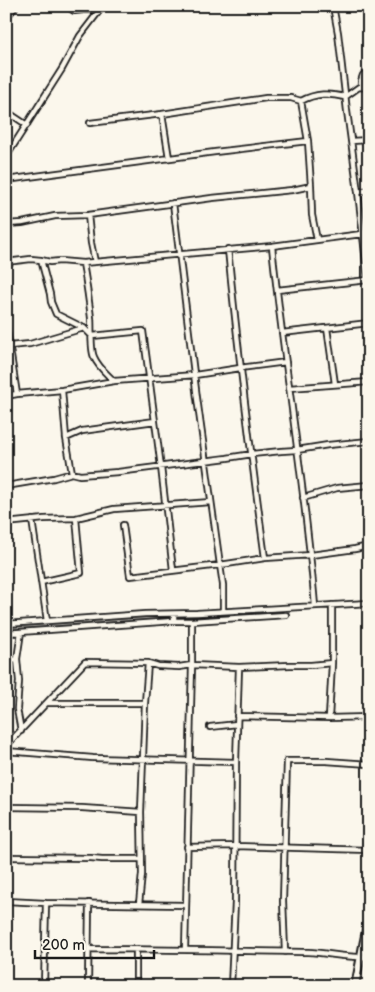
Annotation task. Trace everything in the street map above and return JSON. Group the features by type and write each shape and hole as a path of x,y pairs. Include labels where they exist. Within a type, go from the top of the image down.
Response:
{"street":[{"path":"6,18 16,6"},
{"path":"67,6 74,11 103,7"},
{"path":"333,6 338,33 369,286"},
{"path":"6,157 62,69 80,36 103,7"},
{"path":"362,87 363,75 369,71"},
{"path":"345,97 359,87 369,88"},
{"path":"90,123 266,98 291,98 301,101 311,96 323,94 345,97"},
{"path":"301,101 308,142 312,215 317,240"},
{"path":"6,111 27,125"},
{"path":"162,114 169,158"},
{"path":"351,141 369,140"},
{"path":"6,180 308,142"},
{"path":"6,224 22,224 55,216 88,215 173,203 292,190 311,186"},
{"path":"358,192 369,190"},
{"path":"173,203 223,586 223,611"},
{"path":"88,215 95,262"},
{"path":"6,262 31,259 50,262 83,263 136,259 272,246 369,233"},
{"path":"272,246 311,555 315,606"},
{"path":"228,249 240,368 265,558"},
{"path":"41,260 51,302 56,314 84,328 92,336 143,332 173,570"},
{"path":"83,263 90,312 92,351 100,367 114,381"},
{"path":"277,290 368,280"},
{"path":"282,333 369,323"},
{"path":"6,324 17,394"},
{"path":"9,346 30,344 84,328"},
{"path":"327,328 334,384"},
{"path":"6,396 62,390 114,381 195,375 286,362"},
{"path":"289,388 369,382"},
{"path":"62,390 66,438 72,473"},
{"path":"66,438 82,431 155,421"},
{"path":"6,486 72,473 80,475 161,467 281,450 369,442"},
{"path":"303,498 336,488 369,485"},
{"path":"6,523 76,518 114,509 212,502"},
{"path":"41,582 82,573 76,518"},
{"path":"32,520 47,621"},
{"path":"124,525 130,576 220,566 265,558 311,555 369,546"},
{"path":"6,624 369,603"},
{"path":"329,718 332,663 332,605"},
{"path":"174,614 174,621"},
{"path":"6,633 286,615"},
{"path":"185,950 192,621"},
{"path":"21,632 17,659 20,681 17,708 21,731"},
{"path":"6,663 17,659"},
{"path":"6,746 85,662 148,663 158,666 179,667 239,667 332,663"},
{"path":"139,904 142,874 141,812 148,663"},
{"path":"231,986 235,902 239,667"},
{"path":"47,703 145,703"},
{"path":"237,716 369,717"},
{"path":"210,727 237,724"},
{"path":"6,751 93,758 236,762"},
{"path":"285,952 283,901 287,760 369,764"},
{"path":"6,807 82,808 141,812"},
{"path":"187,846 369,850"},
{"path":"6,857 91,858 102,860 141,859"},
{"path":"6,900 46,903 186,905"},
{"path":"44,986 46,903"},
{"path":"88,986 89,903"},
{"path":"355,986 369,914"},
{"path":"89,949 310,952 369,958"},
{"path":"136,949 136,986"}],"waterway":[{"path":"177,617 274,611"},
{"path":"130,620 172,618"},
{"path":"6,628 126,621"}]}
